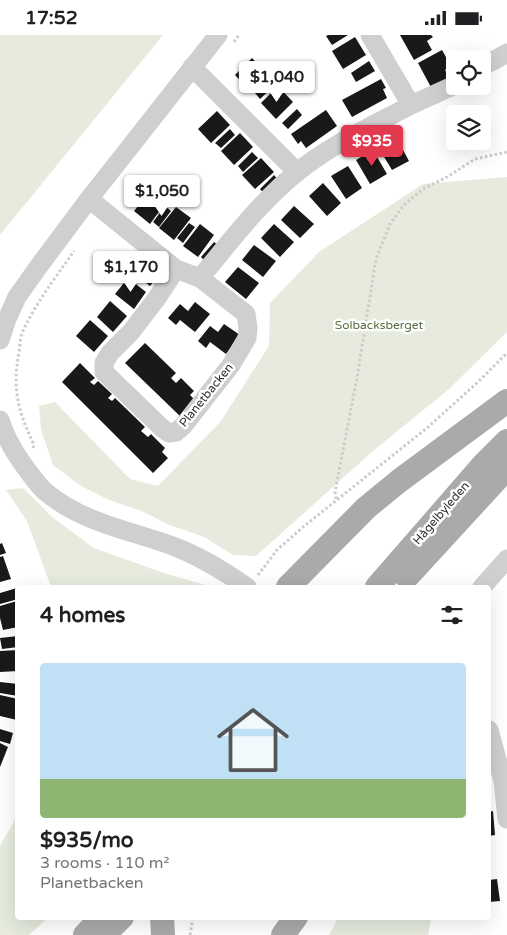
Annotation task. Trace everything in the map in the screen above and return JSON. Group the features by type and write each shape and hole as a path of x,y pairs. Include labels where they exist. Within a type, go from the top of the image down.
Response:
{"main road":[{"path":"290,585 366,508 399,481 507,401"},
{"name":"Hågelbyleden","path":"379,585 484,464 507,441"},
{"name":"Hågelbyleden","path":"400,585 507,468"},
{"path":"68,935 81,920"},
{"path":"85,935 99,920"},
{"path":"104,935 119,920"},
{"path":"283,935 294,920"}],"street":[{"path":"370,35 412,105"},
{"path":"0,340 6,319 17,297 89,199 192,67 210,40"},
{"path":"491,62 507,53"},
{"path":"192,67 298,172"},
{"path":"200,278 257,211 298,172 346,140 446,89"},
{"name":"Planetbacken","path":"89,199 176,269 200,278 246,314 247,338 231,365 184,425 176,432 169,433 115,385 104,372 104,363 110,353 132,332 176,269"},
{"path":"0,420 7,454 46,493 71,510 116,528 170,545 251,583"},
{"path":"484,585 507,559"},
{"path":"491,737 503,781 507,819"}],"path":[{"path":"336,499 335,491 357,378 376,259 390,224 404,205 423,189 447,177 475,159 507,152"},
{"path":"251,583 276,550 336,499 427,429 507,353"},
{"path":"190,935 192,920"}],"green space":[{"path":"0,35 163,35 0,235"},
{"name":"Solbacksberget","path":"507,177 507,332 449,389 373,451 256,556 233,555 204,537 167,524 142,511 109,500 81,486 53,465 41,430 39,406 55,402 130,479 158,486 221,421 269,346 270,303 319,252 423,184"},
{"path":"23,488 52,517 94,548 164,573 205,585 50,585 27,521 6,490"},
{"path":"15,820 15,920 46,920 29,935 0,935 0,846"},
{"path":"337,920 431,920 428,935 329,935"}],"building":[{"path":"348,35 332,45 326,36"},
{"path":"400,35 431,35 433,37 427,41 432,50 414,60"},
{"path":"355,37 366,55 343,69 332,51"},
{"path":"442,50 446,57 446,83 433,91 418,63"},
{"path":"252,58 267,74 250,91 235,75"},
{"path":"369,61 375,71 356,82 351,73"},
{"path":"269,79 275,85 260,99 255,93"},
{"path":"381,79 386,88 383,89 387,98 352,117 342,100"},
{"path":"278,86 293,102 276,119 261,103"},
{"path":"297,109 302,115 288,129 282,123"},
{"path":"326,110 337,126 306,148 301,141 298,144 291,134"},
{"path":"217,111 230,125 211,143 198,129"},
{"path":"230,129 235,135 221,148 215,143"},
{"path":"240,133 253,147 234,165 221,151"},
{"path":"396,137 409,161 392,170 378,147"},
{"path":"373,150 387,174 370,184 356,160"},
{"path":"252,152 258,158 243,172 238,166"},
{"path":"261,158 274,172 255,189 242,175"},
{"path":"348,166 362,188 346,199 331,176"},
{"path":"274,175 279,181 265,195 260,189"},
{"path":"323,183 341,203 327,216 309,196"},
{"path":"152,189 167,201 150,224 134,211"},
{"path":"165,206 171,211 159,227 153,222"},
{"path":"294,206 314,224 300,238 281,220"},
{"path":"176,207 191,218 174,240 159,228"},
{"path":"189,223 195,227 183,243 177,238"},
{"path":"200,224 214,235 198,257 183,246"},
{"path":"274,224 294,242 280,257 261,238"},
{"path":"214,242 220,247 207,263 201,257"},
{"path":"254,245 276,261 263,277 242,260"},
{"path":"146,257 163,270 150,286 133,273"},
{"path":"238,267 259,283 246,299 225,282"},
{"path":"128,278 146,292 134,309 115,294"},
{"path":"110,301 127,316 113,332 97,317"},
{"path":"195,302 210,314 195,332 180,320 176,325 168,318 180,304 188,311"},
{"path":"90,320 108,336 94,352 76,336"},
{"path":"224,324 240,335 226,354 210,342 206,348 198,341 210,326 218,332"},
{"path":"145,343 176,373 171,378 176,383 181,378 194,391 190,395 197,402 182,418 125,363"},
{"path":"80,363 95,378 90,382 94,385 98,381 112,394 108,398 112,401 115,398 145,427 141,431 148,437 151,434 165,448 162,452 168,458 153,473 62,382"},
{"path":"2,543 6,553 0,555 0,544"},
{"path":"3,556 11,579 0,582 0,557"},
{"path":"15,589 15,600 0,604 0,593"},
{"path":"15,602 15,628 3,630 0,606"},
{"path":"15,636 15,647 2,649 0,638"},
{"path":"15,650 15,671 0,672 0,651"},
{"path":"0,682 15,684 15,696 0,693"},
{"path":"0,695 15,698 15,720 0,716"},
{"path":"0,729 13,733 10,744 0,741"},
{"path":"0,743 8,747 0,767"},
{"path":"493,811 495,835 491,836 491,812"},
{"path":"497,879 500,901 491,902 491,880"}]}
